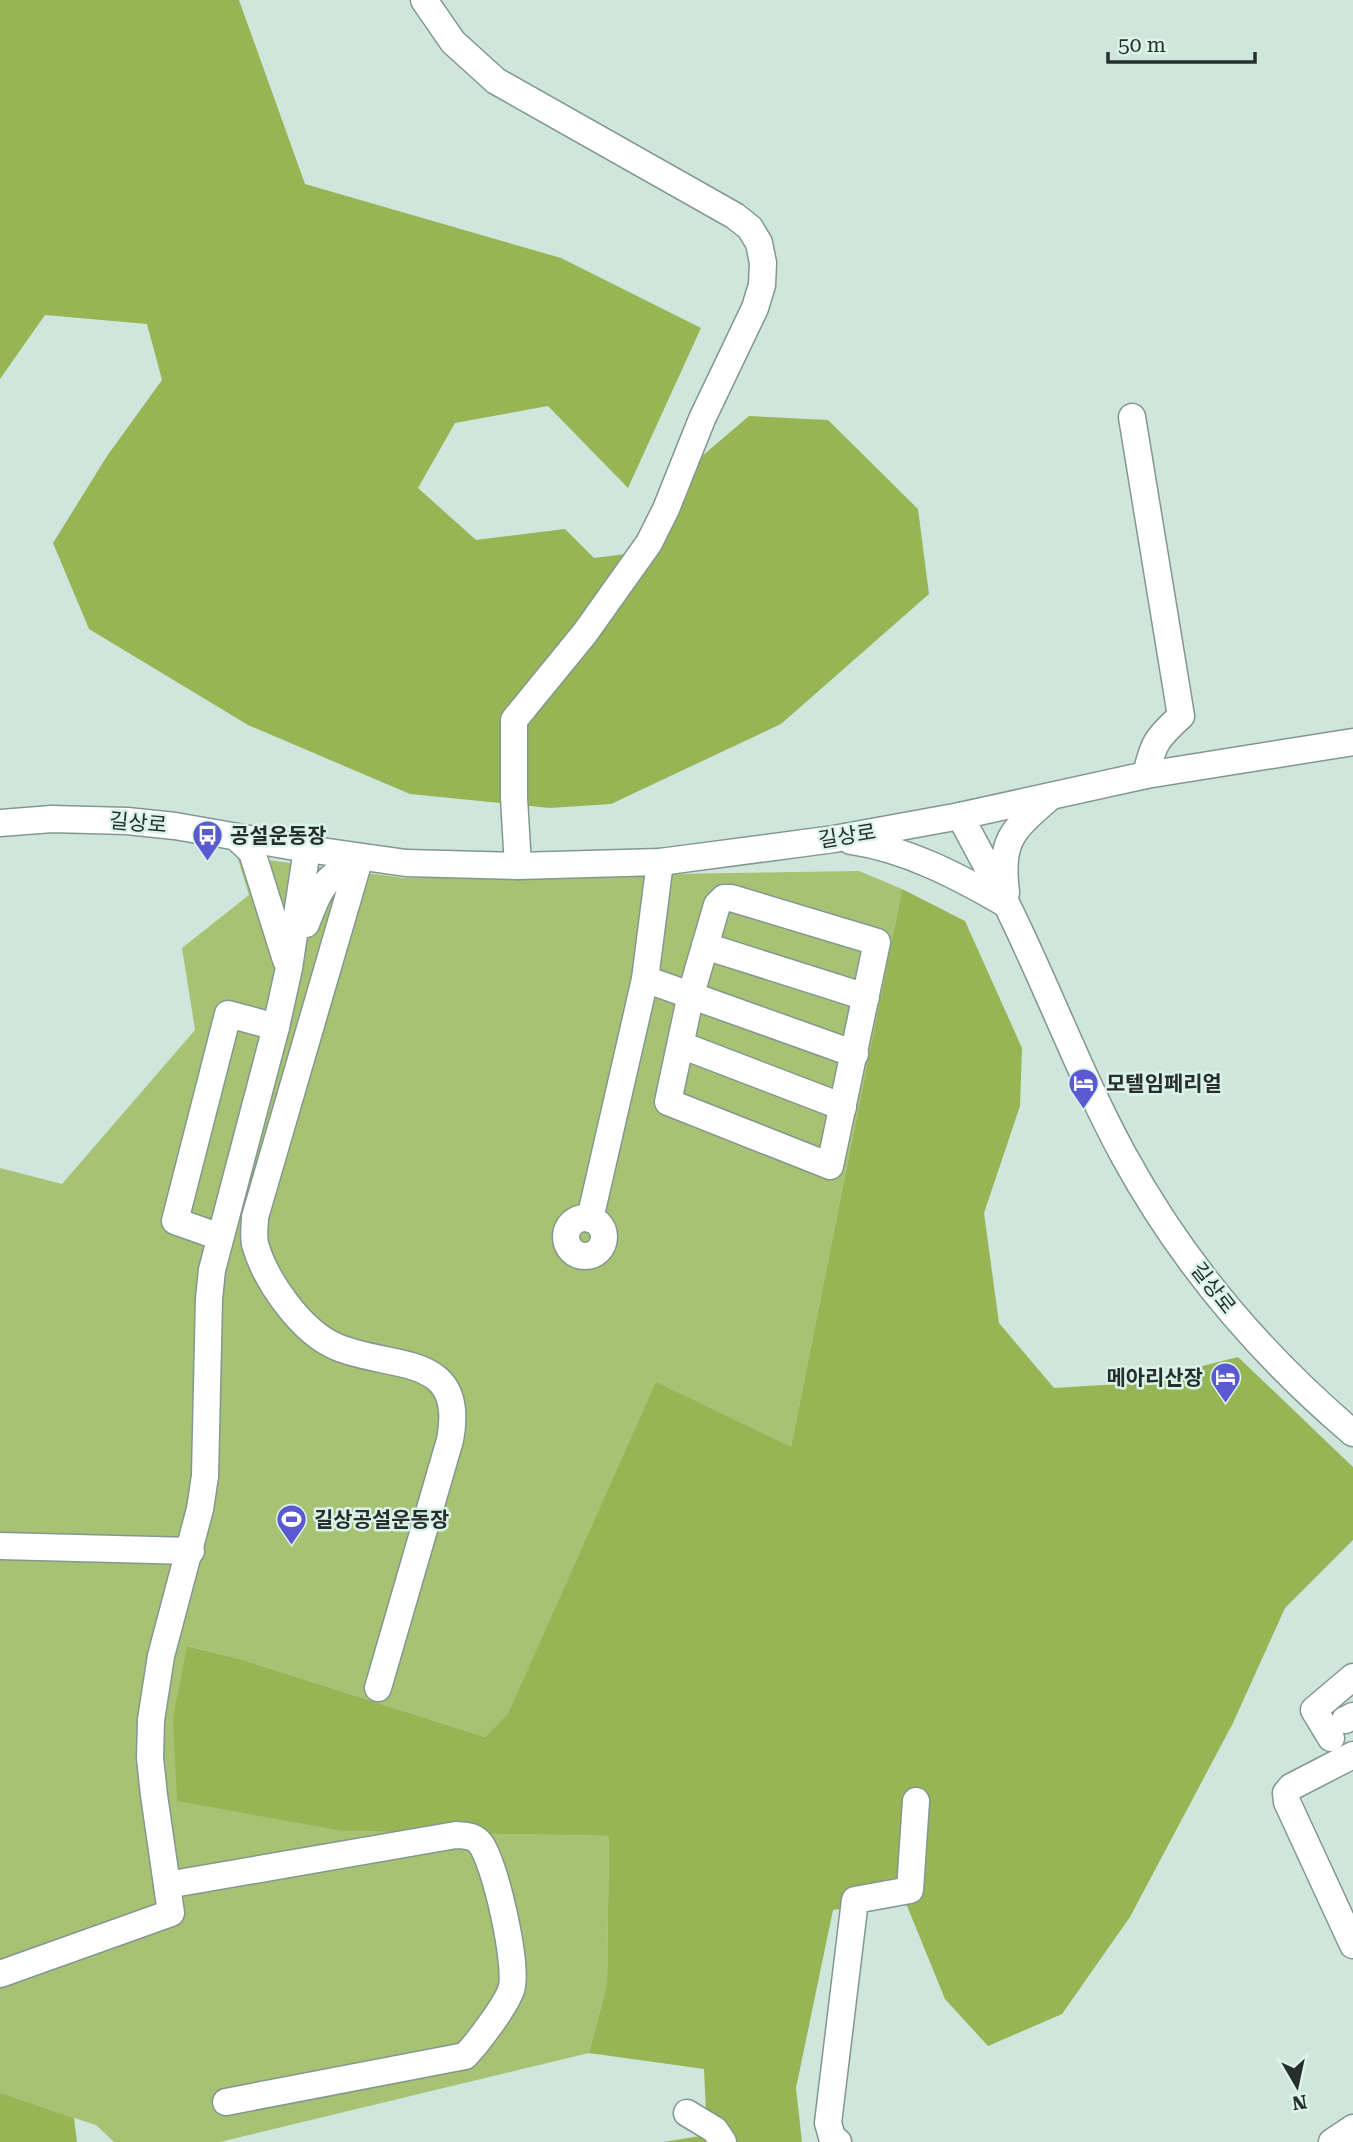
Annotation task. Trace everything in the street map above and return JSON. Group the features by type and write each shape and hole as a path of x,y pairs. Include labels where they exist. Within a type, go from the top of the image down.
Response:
{"street":[{"path":"424,0 453,42 496,81 735,216 750,228 759,243 763,263 762,285 755,308 702,419 666,509 649,543 585,633 514,720 514,798 519,866"},
{"path":"1132,417 1181,716 1157,738 1150,754 1146,775"},
{"path":"960,816 1146,775 1353,742"},
{"path":"1007,905 1003,856 1010,838 1022,822 1053,795"},
{"name":"길상로","path":"0,823 52,819 127,821 405,863 519,866 660,862 834,839 960,816 1007,905 1124,1156 1167,1226 1221,1299 1253,1336 1353,1433"},
{"path":"236,837 252,852 260,870 289,968"},
{"path":"834,839 870,844 905,855 965,880 1007,905"},
{"path":"0,1974 172,1913 154,1795 150,1758 151,1720 161,1656 191,1551 205,1476 212,1270 276,1027 289,968 307,849"},
{"path":"289,968 318,894 327,879 360,857"},
{"path":"360,857 255,1217 254,1241 280,1297 310,1328 336,1346 423,1369 439,1380 450,1396 454,1416 450,1440 378,1688"},
{"path":"590,1219 645,979 660,862"},
{"path":"724,898 877,942 830,1166 668,1102 691,994 705,946 717,905 724,898"},
{"path":"705,946 866,997"},
{"path":"645,979 855,1054"},
{"path":"220,1237 175,1222 228,1014 276,1027"},
{"path":"681,1045 843,1107"},
{"path":"0,1546 191,1551"},
{"path":"1343,1725 1314,1710 1353,1677"},
{"path":"1353,1755 1292,1787 1286,1793 1287,1802 1353,1945"},
{"path":"838,2142 832,2137 828,2123 855,1900 911,1890 916,1801"},
{"path":"167,1885 456,1835 471,1836 481,1844 489,1860 512,1953 514,1973 511,1990 475,2046 465,2056 226,2102"},
{"path":"687,2113 715,2130 723,2142"},
{"path":"1332,2142 1353,2128"}],"green space":[{"path":"0,0 239,0 305,184 561,258 701,328 628,488 548,406 455,423 418,488 476,540 565,529 594,558 658,550 701,457 749,416 828,420 918,509 929,594 781,724 611,804 550,808 410,794 248,725 89,629 53,543 107,456 162,380 147,324 45,315 0,379"},
{"name":"길상공설운동장","path":"237,856 405,878 859,871 902,889 791,1447 485,1737 240,1659 188,1646 343,1831 609,1836 607,1984 589,2053 220,2142 114,2142 96,2125 0,2094 0,1168 62,1184 195,1030 182,948 249,895"},
{"path":"902,889 965,921 1022,1048 1020,1106 984,1213 999,1323 1054,1388 1135,1383 1238,1357 1353,1467 1353,1540 1285,1608 1233,1723 1130,1917 1062,2014 988,2046 945,1999 905,1901 833,1910 796,2088 802,2142 663,2142 707,2135 704,2069 589,2053 607,1984 609,1836 343,1831 177,1801 173,1718 187,1646 240,1659 485,1737 508,1714 656,1382 791,1447"},
{"path":"0,2093 74,2118 77,2142 0,2142"}],"place":[{"name":"공설운동장","path":"207,863"},
{"name":"모텔임페리얼","path":"1083,1111"},
{"name":"메아리산장","path":"1226,1405"},
{"name":"길상공설운동장","path":"291,1547"}]}
